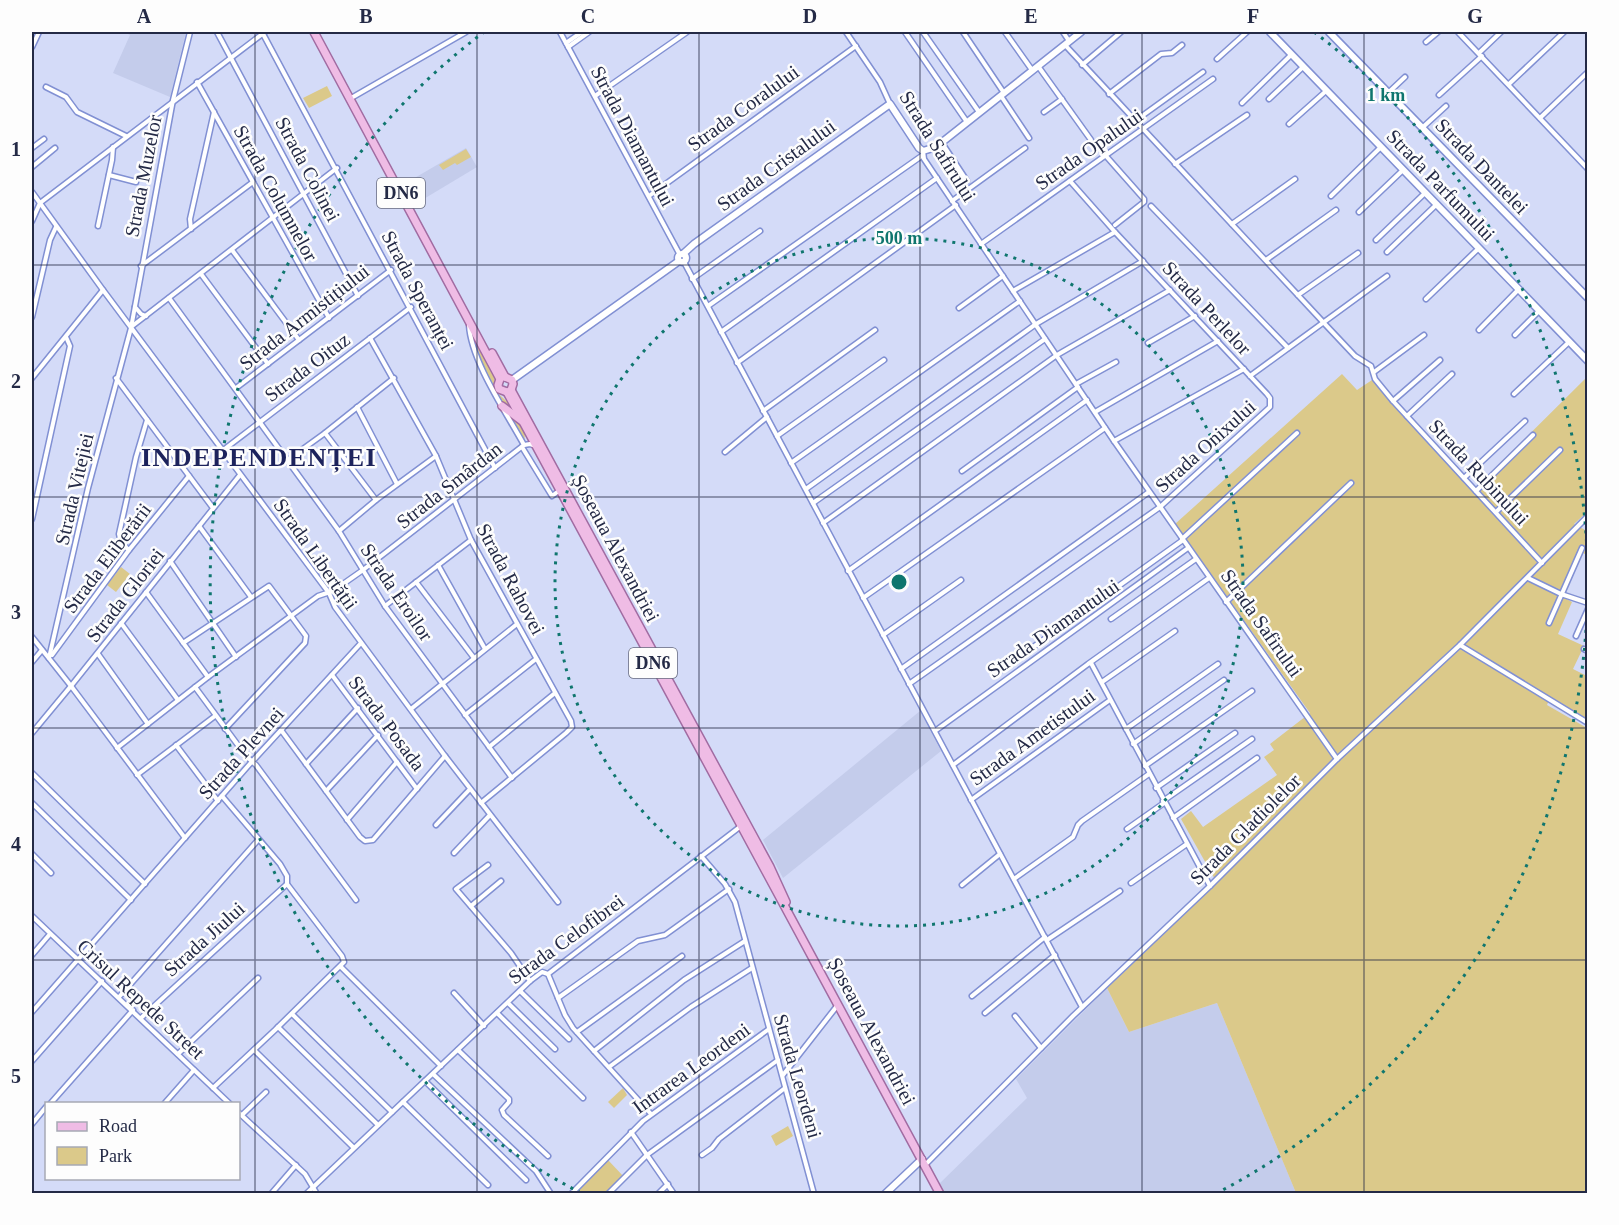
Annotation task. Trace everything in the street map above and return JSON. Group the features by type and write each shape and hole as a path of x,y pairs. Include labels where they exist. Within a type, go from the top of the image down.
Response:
{"main road":[{"name":"DN6","path":"316,32 506,379"},
{"name":"DN6","path":"316,32 470,321 506,379"},
{"name":"DN6","path":"506,379 499,389 509,391"},
{"path":"506,379 513,384 509,391"},
{"name":"Șoseaua Alexandriei","path":"509,391 560,490 923,1162"},
{"name":"Șoseaua Alexandriei","path":"509,391 773,873 790,913"},
{"path":"502,406 523,421"},
{"name":"DN6","path":"923,1162 940,1194"}],"street":[{"path":"32,47 39,32"},
{"name":"Strada Muzelor","path":"131,328 173,100 190,32"},
{"name":"Strada Colinei","path":"217,32 358,296"},
{"path":"32,221 40,203 264,32"},
{"name":"Strada Speranței","path":"264,32 495,468"},
{"path":"353,97 466,32"},
{"name":"Strada Diamantului","path":"560,32 1082,1006"},
{"path":"567,45 582,32"},
{"path":"567,45 589,32"},
{"path":"595,96 687,32"},
{"name":"Strada Safirului","path":"846,32 880,82 890,105 937,178 1045,339 1182,540 1337,759"},
{"path":"905,32 968,122"},
{"path":"923,32 980,113"},
{"path":"963,32 1029,138"},
{"path":"1005,32 1062,99 1090,140"},
{"name":"Strada Rubinului","path":"1063,32 1067,43 1082,64 1109,94 1355,356 1371,366 1375,379 1407,416 1542,563"},
{"path":"707,307 923,153 942,143 1081,32"},
{"path":"1082,64 1121,32"},
{"path":"1217,60 1247,32"},
{"name":"Strada Parfumului","path":"1270,32 1587,362"},
{"name":"Strada Dantelei","path":"1329,32 1587,298"},
{"path":"1426,42 1438,32"},
{"path":"1458,32 1465,35 1480,55 1587,170"},
{"path":"1438,95 1501,32"},
{"path":"1509,84 1564,32"},
{"path":"1109,94 1161,54 1172,53 1182,45"},
{"name":"Strada Coralului","path":"649,196 856,46"},
{"path":"1242,103 1292,54"},
{"path":"1269,99 1304,66"},
{"path":"1135,122 1203,72"},
{"path":"1540,118 1587,72"},
{"path":"1388,93 1405,77"},
{"name":"Strada Opalului","path":"981,243 1213,79"},
{"name":"Strada Columnelor","path":"197,82 329,318"},
{"path":"46,87 66,97 76,112 126,136"},
{"path":"1288,124 1326,90"},
{"path":"1044,112 1062,99"},
{"name":"Strada Cristalului","path":"506,379 682,258 740,213 890,105"},
{"path":"1422,128 1446,106"},
{"path":"191,229 190,219 214,111"},
{"path":"1175,164 1247,115"},
{"path":"32,148 44,139"},
{"path":"942,143 967,181"},
{"path":"98,226 113,147"},
{"path":"1331,196 1381,147"},
{"path":"32,167 55,148"},
{"path":"737,363 1025,148"},
{"path":"1106,156 1144,199 1144,202 1115,225"},
{"path":"131,328 337,168"},
{"path":"1359,212 1404,170"},
{"path":"109,175 136,182"},
{"path":"721,332 937,178"},
{"path":"1232,224 1295,179"},
{"name":"Strada Perlelor","path":"1070,181 1267,394 1270,407"},
{"path":"141,266 253,182"},
{"name":"Strada Libertății","path":"32,192 102,290 329,593 335,607 361,643 558,902"},
{"path":"1376,240 1425,193"},
{"path":"1386,252 1437,204"},
{"path":"1151,206 1288,348"},
{"path":"1266,260 1336,210"},
{"path":"32,317 50,240 56,227"},
{"path":"692,279 760,231"},
{"path":"1013,291 1115,232"},
{"path":"1426,299 1479,248"},
{"path":"232,250 299,340"},
{"path":"1298,295 1358,253"},
{"path":"806,489 1036,324 1143,261"},
{"name":"Strada Armistițiului","path":"236,388 391,270"},
{"path":"201,274 268,364"},
{"path":"959,308 1003,276"},
{"path":"1250,376 1387,276"},
{"path":"1479,330 1519,289"},
{"path":"32,378 102,290"},
{"path":"823,523 1057,355 1170,290"},
{"name":"Strada Eroilor","path":"169,298 261,421 339,531 385,606 512,778"},
{"path":"791,463 1020,301"},
{"path":"134,307 146,316"},
{"name":"Strada Oituz","path":"222,451 411,307"},
{"path":"1515,335 1539,311"},
{"path":"1148,343 1195,316"},
{"path":"470,321 475,352 523,446 552,496 560,490"},
{"name":"Strada Vitejiei","path":"50,658 88,488 131,328"},
{"path":"763,411 875,330"},
{"path":"1374,372 1424,335"},
{"path":"32,519 70,346 66,337"},
{"name":"Strada Rahovei","path":"370,338 436,456 471,540 571,721 572,727 566,734 481,803"},
{"path":"813,503 1045,339"},
{"path":"1095,412 1218,341"},
{"path":"1514,394 1569,342"},
{"path":"777,436 884,360"},
{"path":"1394,401 1440,360"},
{"path":"962,471 1077,386 1116,362"},
{"path":"1114,441 1244,369"},
{"path":"1407,416 1452,374"},
{"path":"116,378 213,508"},
{"path":"288,459 325,433 394,378"},
{"path":"848,571 1087,400"},
{"path":"357,407 397,484"},
{"name":"Strada Onixului","path":"1160,507 1270,407"},
{"path":"725,452 767,417"},
{"path":"129,550 121,543 119,534 136,457 148,419"},
{"path":"1464,478 1525,421"},
{"path":"863,598 1106,428"},
{"path":"325,433 376,500"},
{"path":"1001,670 1182,540 1297,433"},
{"path":"1476,491 1533,435"},
{"name":"Strada Smârdan","path":"117,748 291,615 318,596 329,593 363,570 523,446 530,444 537,446"},
{"path":"1496,512 1560,450"},
{"path":"339,531 376,500 436,456"},
{"name":"Strada Gloriei","path":"32,733 240,475"},
{"name":"Strada Eliberării","path":"50,658 129,550 189,476"},
{"path":"1226,602 1351,483"},
{"path":"900,669 1149,492"},
{"path":"909,684 1160,507"},
{"name":"Strada Gladiolelor","path":"923,1162 1082,1006 1210,886 1337,759 1460,645 1587,516"},
{"path":"199,526 250,597"},
{"path":"385,606 471,540"},
{"name":"Strada Diamantului","path":"935,731 1188,548"},
{"path":"1549,624 1582,548"},
{"path":"1111,619 1196,559"},
{"path":"170,561 236,657"},
{"path":"438,565 485,649"},
{"path":"953,765 1090,663 1210,578"},
{"path":"1528,578 1587,604"},
{"path":"883,635 961,580"},
{"path":"416,582 474,658"},
{"path":"183,643 267,586 271,587 306,636 305,643 225,729"},
{"path":"146,592 208,677"},
{"path":"1576,636 1587,609"},
{"path":"122,623 178,700"},
{"path":"411,709 517,624"},
{"name":"Strada Ametistului","path":"1102,682 1175,631"},
{"path":"32,637 72,686 185,838"},
{"name":"Strada Plevnei","path":"32,1012 251,761 361,643"},
{"path":"1460,645 1587,723"},
{"path":"32,662 42,650"},
{"path":"98,654 148,724"},
{"path":"465,715 536,659"},
{"name":"Strada Ametistului","path":"1090,663 1210,886"},
{"path":"1125,729 1218,664"},
{"name":"Strada Posada","path":"332,675 417,789"},
{"path":"1133,744 1224,680"},
{"path":"195,687 356,900"},
{"path":"1145,766 1252,691"},
{"path":"489,747 555,693"},
{"name":"Strada Ametistului","path":"970,800 1110,700"},
{"path":"306,764 358,708"},
{"path":"136,775 216,716"},
{"path":"281,730 362,839 371,841 445,756"},
{"path":"1156,788 1235,733"},
{"path":"326,791 378,735"},
{"path":"1127,829 1252,739"},
{"path":"176,745 218,801"},
{"path":"1173,818 1257,758"},
{"path":"347,820 397,762"},
{"path":"32,773 145,884"},
{"path":"1014,879 1073,837 1082,821 1149,774"},
{"path":"436,825 470,789"},
{"path":"213,1088 344,962 342,956 287,884 287,876 280,864 222,796"},
{"path":"32,803 131,900"},
{"path":"454,853 490,815"},
{"name":"Strada Celofibrei","path":"306,1194 530,981 542,972 549,974 741,825"},
{"path":"119,998 258,840"},
{"path":"1131,883 1187,844"},
{"path":"32,854 51,873"},
{"path":"962,885 1000,854"},
{"name":"Strada Leordeni","path":"701,856 729,889 735,902 814,1194"},
{"path":"488,865 456,889 511,953 530,981"},
{"path":"471,906 501,881"},
{"name":"Strada Jiului","path":"141,1018 287,884"},
{"path":"558,998 638,941 665,935 729,889"},
{"path":"972,996 1046,938 1120,891"},
{"name":"Crisul Repede Street","path":"32,916 228,1102"},
{"path":"32,955 50,934"},
{"path":"594,1051 684,980 745,941"},
{"path":"986,1014 1055,955"},
{"path":"577,1032 682,956"},
{"path":"341,967 441,1066"},
{"path":"609,1067 691,1007 752,968"},
{"path":"549,974 568,1020 651,1114"},
{"path":"178,1054 258,978"},
{"path":"32,1061 102,981"},
{"path":"520,991 569,1039"},
{"path":"454,993 484,1026"},
{"path":"507,1003 555,1049"},
{"path":"782,1076 838,1004"},
{"path":"51,1102 133,1010"},
{"path":"497,1013 583,1098"},
{"path":"292,1014 392,1112"},
{"path":"1015,1016 1041,1048"},
{"path":"279,1027 378,1125"},
{"name":"Intrarea Leordeni","path":"571,1194 651,1114 769,1029"},
{"path":"254,1050 353,1148"},
{"path":"458,1050 509,1099 502,1110 504,1115 548,1156"},
{"path":"608,1194 647,1155 778,1060"},
{"path":"167,1102 195,1070"},
{"path":"434,1074 536,1171 551,1194"},
{"path":"425,1081 526,1180"},
{"path":"702,1155 785,1088"},
{"path":"266,1092 240,1113 296,1165 313,1185 317,1194"},
{"path":"404,1102 488,1185"},
{"path":"32,1124 45,1109"},
{"path":"631,1132 674,1194"},
{"path":"885,1194 923,1162"},
{"path":"271,1194 296,1165"},
{"path":"658,1194 668,1184"}],"shaded area":[{"path":"124,32 186,32 170,97 113,73 130,35"},
{"path":"466,148 477,167 417,203 406,183"},
{"path":"920,711 941,751 783,878 763,840"},
{"path":"1107,988 1129,1032 1217,1003 1296,1193 944,1194 939,1184 1027,1098 1016,1079"}],"green space":[{"path":"327,86 332,96 309,108 303,98"},
{"path":"466,149 471,157 443,170 439,165"},
{"path":"476,341 495,375 494,386 480,360"},
{"path":"1342,374 1357,390 1372,380 1475,488 1587,377 1587,512 1574,524 1587,531 1587,555 1579,551 1559,595 1572,602 1558,634 1584,646 1573,669 1587,676 1587,720 1550,698 1547,705 1587,728 1587,1193 1296,1193 1217,1003 1129,1032 1107,988 1217,883 1181,819 1191,811 1203,827 1277,775 1264,757 1274,750 1270,744 1310,713 1175,524"},
{"path":"497,393 507,402 521,422 525,435 524,441"},
{"path":"121,567 130,574 116,592 107,585"},
{"path":"623,1088 627,1095 614,1108 608,1102"},
{"path":"788,1126 793,1136 776,1146 771,1136"},
{"path":"608,1160 624,1177 607,1193 574,1194"}],"district":[{"name":"INDEPENDENȚEI","path":"259,457"}]}
